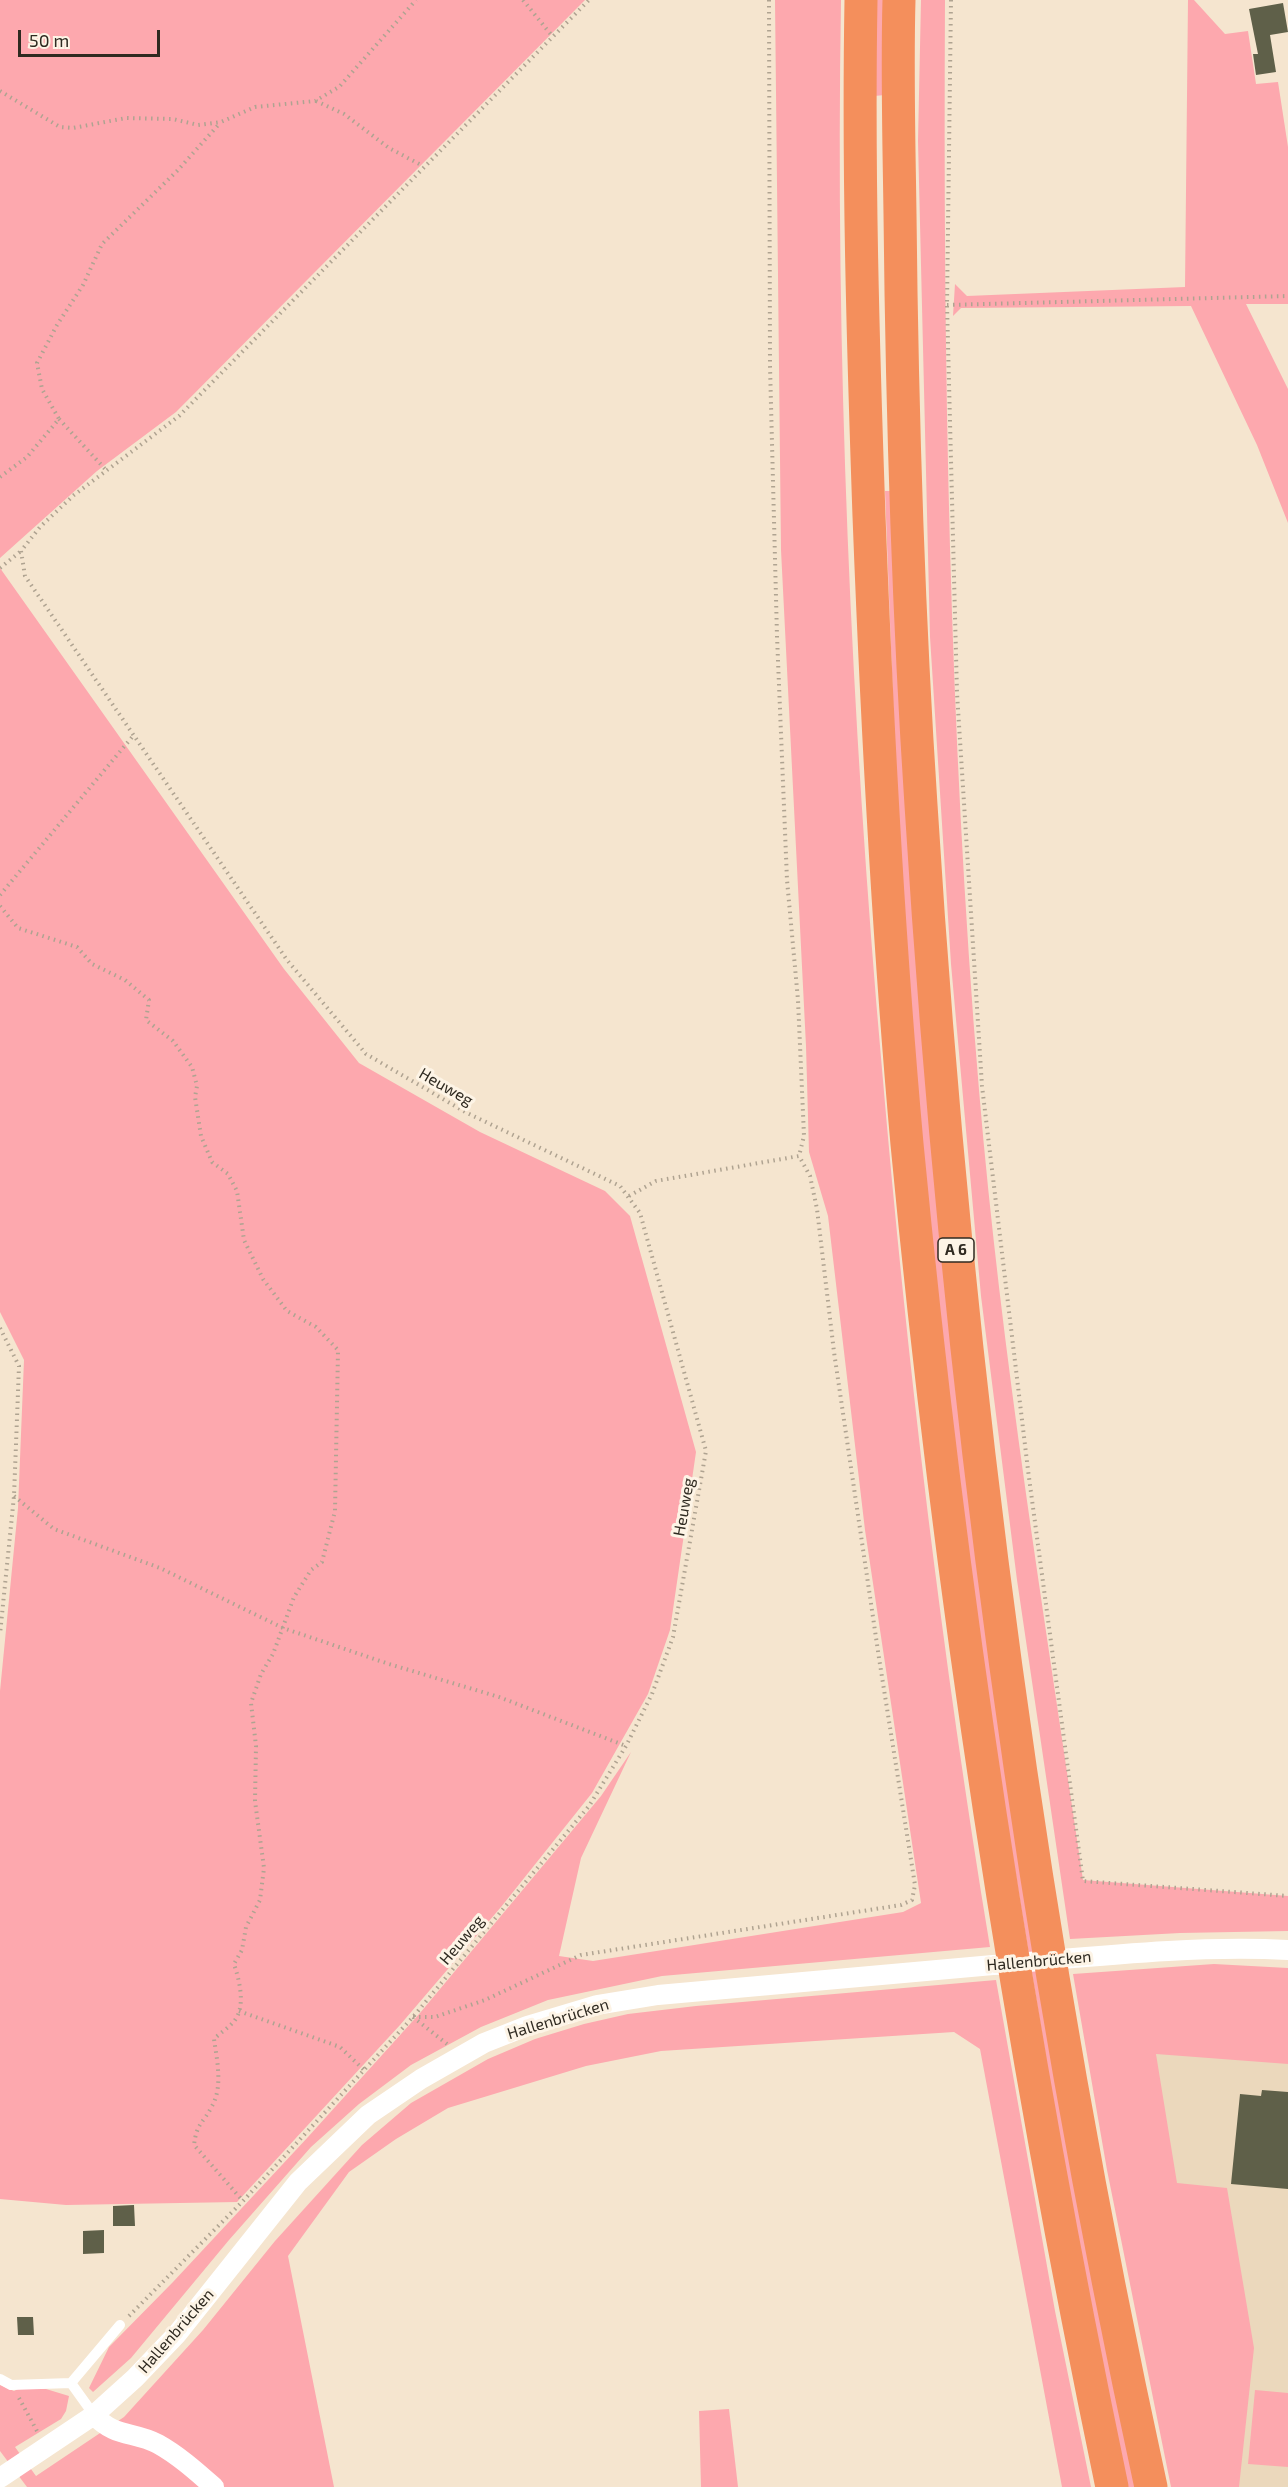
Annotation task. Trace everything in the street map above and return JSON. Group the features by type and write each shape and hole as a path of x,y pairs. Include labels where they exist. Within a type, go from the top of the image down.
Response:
{"highway":[{"name":"A 6","path":"861,0 863,363 875,670 889,909 907,1140 933,1388 961,1617 992,1836 1050,2176 1112,2487"},
{"name":"A 6","path":"899,0 901,358 912,668 927,912 949,1181 985,1506 1032,1840 1093,2199 1151,2487"}],"street":[{"name":"Hallenbrücken","path":"0,2478 38,2445 94,2415 135,2378 177,2334 298,2182 368,2115 421,2079 484,2043 527,2026 597,2005 658,1995 1184,1950 1288,1950"},
{"path":"94,2415 113,2430 157,2443 207,2481"}],"lane":[{"path":"0,2379 11,2385 71,2383 120,2325"},
{"path":"71,2383 94,2415"}],"path":[{"path":"0,91 60,127 73,128 126,118 173,119 198,125 220,122 255,107 315,101 339,87 416,0"},
{"path":"523,0 552,37"},
{"path":"0,568 21,551 40,527 106,470 179,416 589,0"},
{"path":"413,2017 435,2017 485,2000 581,1955 902,1905 912,1900 915,1885 836,1363 817,1209 810,1176 799,1156 804,1136 798,1000 787,880 781,749 771,400 769,0"},
{"path":"951,0 947,305 957,693 982,1086 1028,1470 1083,1881 1288,1896"},
{"path":"315,101 344,114 389,148 423,166"},
{"path":"106,470 59,420 42,389 38,363 57,325 83,285 102,244 177,171 220,122"},
{"path":"947,305 1288,296"},
{"path":"0,477 27,457 59,420"},
{"name":"Heuweg","path":"21,551 26,576 133,736 287,960 366,1054 467,1113 620,1186 628,1196 640,1213 706,1451 673,1637 652,1694 626,1746 589,1806 413,2017 243,2201 120,2325"},
{"path":"0,895 133,736"},
{"path":"0,906 18,928 77,947 92,964 125,980 149,1000 146,1020 173,1041 192,1067 197,1086 195,1097 201,1136 212,1161 228,1174 237,1191 244,1240 262,1279 287,1311 316,1327 338,1350 335,1511 322,1562 311,1570 294,1597 273,1654 261,1674 251,1703 256,1746 255,1801 264,1868 260,1900 246,1927 242,1950 234,1964 240,1981 239,2011 235,2021 214,2039 218,2081 213,2105 196,2128 194,2145 243,2201"},
{"path":"628,1196 656,1181 799,1156"},
{"path":"0,1328 19,1366 14,1496 0,1634"},
{"path":"14,1496 54,1529 160,1568 283,1628 389,1664 499,1697 626,1746"},
{"path":"239,2011 339,2047 364,2070"},
{"path":"413,2017 450,2047"},
{"path":"11,2385 38,2445"}],"shaded area":[{"path":"0,0 585,0 176,412 97,471 0,558"},
{"path":"775,0 841,0 843,401 854,669 871,936 892,1179 927,1509 956,1728 990,1947 662,1976 548,2000 481,2027 411,2065 359,2104 311,2147 229,2240 131,2358 93,2392 89,2388 109,2347 173,2282 420,2013 601,1796 631,1752 581,1858 559,1956 593,1961 903,1912 921,1903 865,1530 828,1216 809,1152 806,1046 781,550"},
{"path":"874,0 885,0 885,95 874,96"},
{"path":"921,0 945,0 945,273 950,545 961,818 979,1090 999,1288 1012,1387 1083,1880 1288,1896 1288,1931 1180,1933 1070,1939 1017,1580 981,1296 951,964 930,637 918,141"},
{"path":"1188,0 1194,0 1225,34 1248,31 1256,84 1278,82 1288,147 1288,304 1246,304 1288,389 1288,523 1257,445 1191,306 961,308 953,316 955,284 967,296 1185,287"},
{"path":"885,491 891,491 919,987 1137,2487 1125,2487 1088,2313 984,1682 931,1251 900,884"},
{"path":"0,568 284,969 359,1063 480,1132 605,1191 630,1216 696,1452 670,1630 648,1694 592,1793 501,1907 400,2025 237,2202 66,2205 0,2199 0,1691 18,1508 24,1360 0,1312"},
{"path":"1214,1964 1288,1968 1288,2064 1156,2054 1177,2183 1227,2188 1254,2348 1239,2487 1171,2487 1107,2170 1073,1974"},
{"path":"996,1980 1055,2311 1091,2487 1062,2487 980,2049 954,2032 661,2051 586,2066 448,2108 396,2139 349,2172 288,2256 334,2487 27,2487 0,2451 0,2385 14,2391 46,2389 69,2396 66,2411 61,2419 15,2447 36,2476 124,2417 203,2330 275,2241 362,2145 411,2103 488,2059 535,2039 628,2014"},
{"path":"1288,2008 1288,2487 1227,2487 1126,2013"},
{"path":"1255,2390 1288,2393 1288,2467 1248,2464"},
{"path":"729,2409 738,2487 701,2487 699,2411"}],"building":[{"path":"1283,3 1288,32 1270,35 1276,72 1256,75 1253,54 1258,54 1249,9"},
{"path":"1262,2090 1288,2092 1288,2189 1231,2184 1240,2094 1261,2096"},
{"path":"134,2205 135,2226 113,2226 113,2206"},
{"path":"104,2230 104,2253 83,2254 83,2231"},
{"path":"17,2317 33,2317 34,2335 18,2335"}]}
